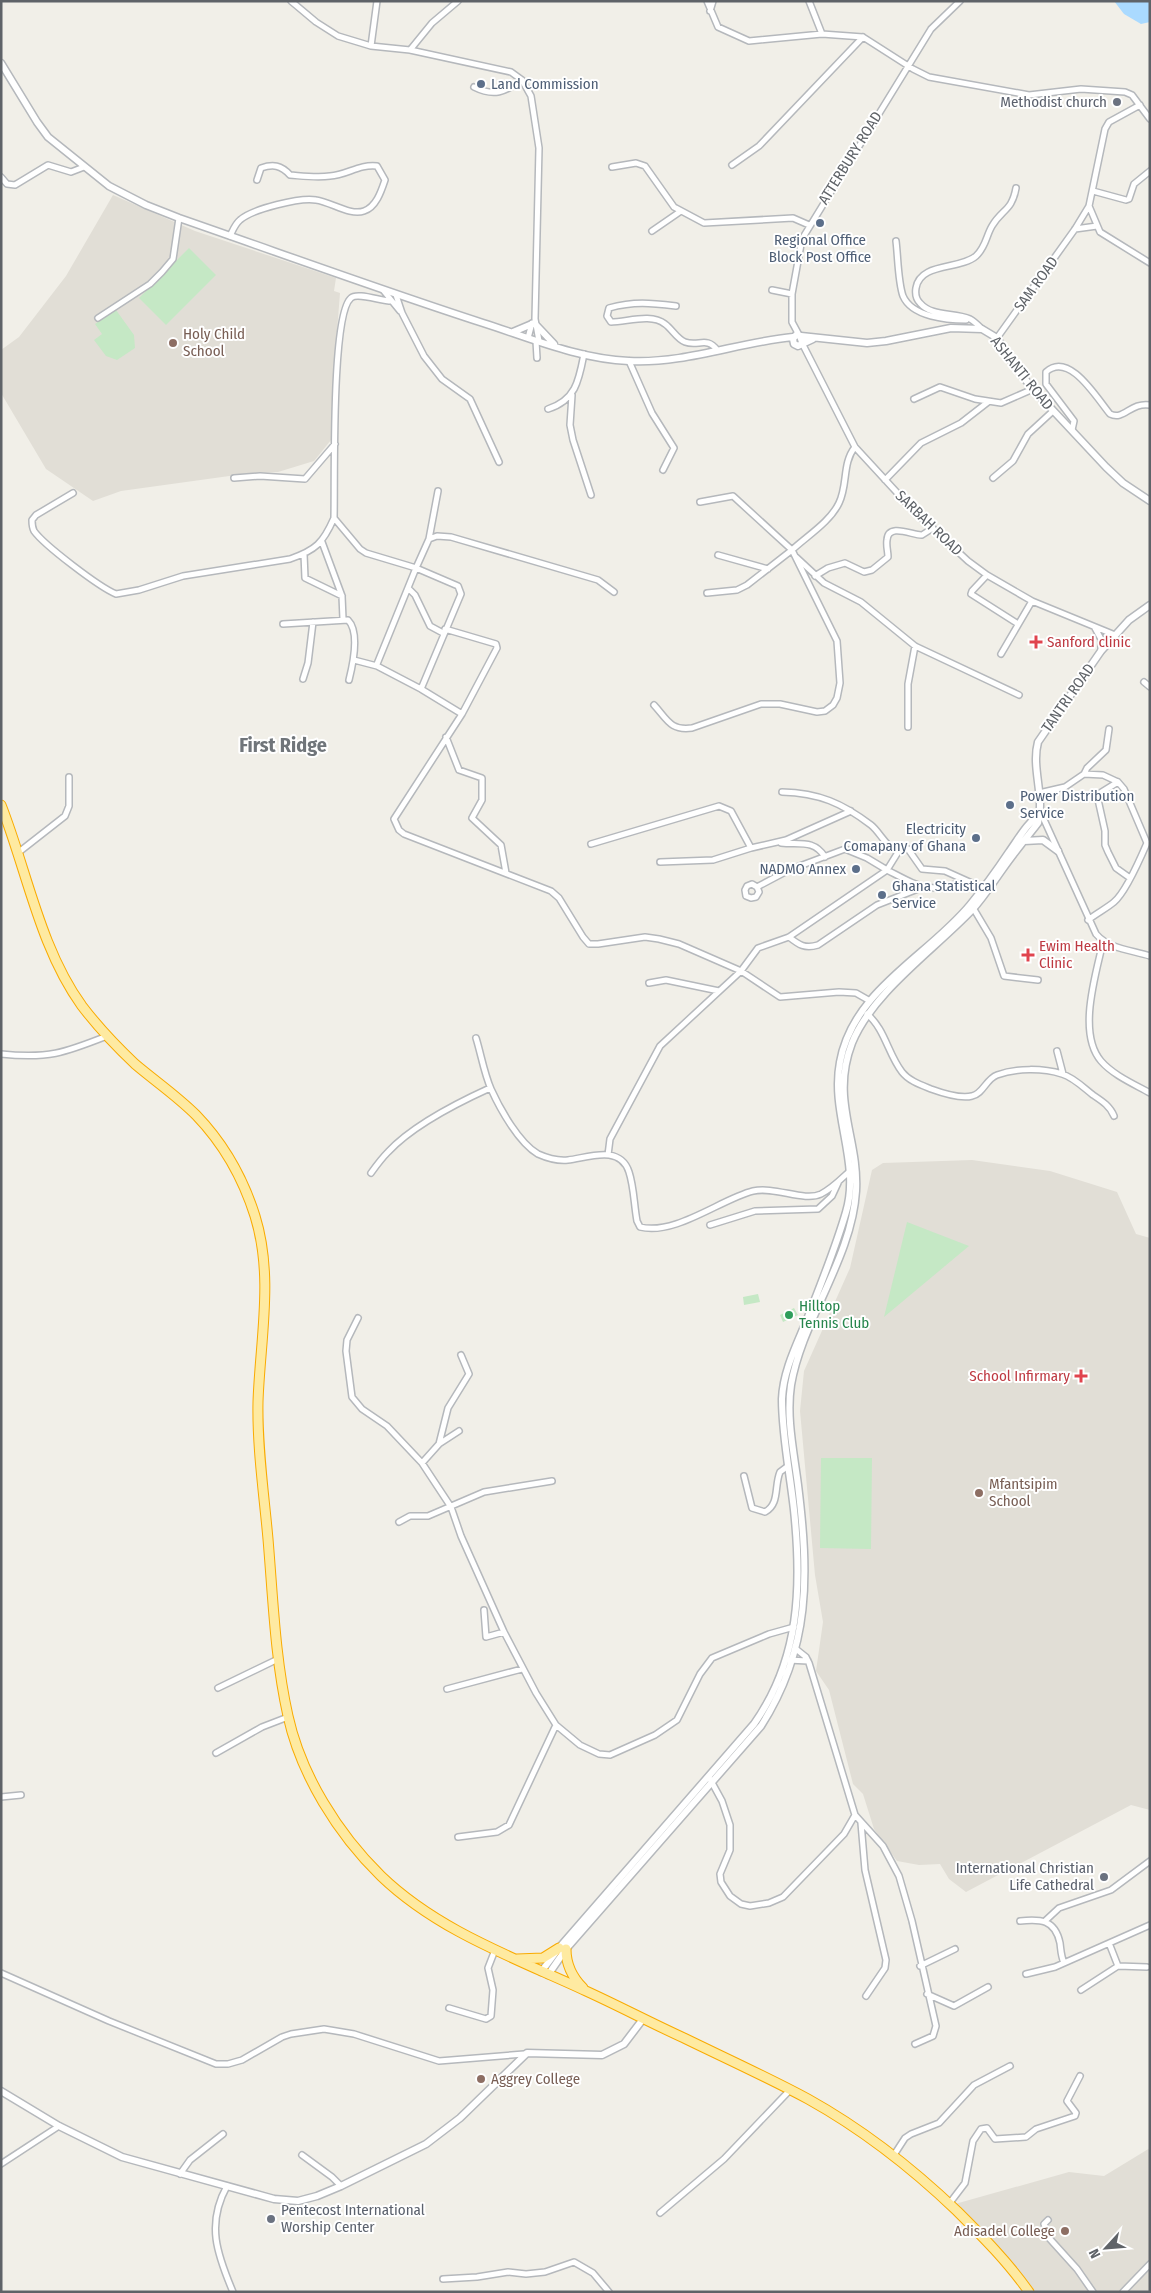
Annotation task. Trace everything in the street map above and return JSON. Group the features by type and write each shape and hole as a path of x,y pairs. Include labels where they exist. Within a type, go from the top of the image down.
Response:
{"highway":[{"path":"1,805 46,937 64,976 85,1010 107,1036 134,1063 195,1114 216,1138 239,1174 256,1220 264,1259 266,1291 258,1408 278,1659 288,1717 300,1752 319,1794 354,1846 403,1895 436,1918 495,1950 587,1992 790,2090 828,2111 894,2155 949,2204 994,2247 1029,2292"},
{"path":"516,1959 543,1958 563,1949 572,1975 587,1992"}],"street":[{"path":"291,1 316,22 338,36 371,46 410,50 511,72 522,80 531,96 539,148 535,323 537,358"},
{"path":"371,46 377,1"},
{"path":"410,50 443,11 458,1"},
{"path":"707,1 710,11 722,30 749,41 822,34 863,37 929,77 1030,95 1081,89 1125,92 1132,95 1150,119"},
{"path":"710,11 713,1"},
{"path":"808,1 822,34"},
{"name":"ATTERBURY ROAD","path":"810,357 798,340 792,322 792,294 802,239 931,29 960,1"},
{"path":"732,165 759,146 863,37"},
{"name":"ASHANTI ROAD","path":"1,63 48,137 109,186 129,197 179,218 396,295 537,341 584,354 629,361 678,358 764,340 817,338 867,342 886,341 951,328 982,329 996,338 1033,390 1122,483 1150,501"},
{"path":"474,88 493,94 501,93 522,80"},
{"name":"SAM ROAD","path":"996,338 1075,229 1089,206 1104,129 1109,122 1140,105"},
{"path":"612,167 636,163 645,166 669,201 681,211 704,222 793,218 809,225"},
{"path":"230,236 236,223 251,212 300,200 315,199 347,210 362,212 371,208 376,201 384,180 377,166 369,165 332,176 309,176 290,174 284,168 272,164 261,168 257,180"},
{"path":"1,177 7,184 15,186 48,165 71,172 84,167"},
{"path":"1093,191 1126,200 1129,199 1134,184 1150,170"},
{"path":"982,329 972,320 928,309 920,303 916,296 916,288 919,279 926,273 958,265 975,257 981,251 993,225 1011,204 1016,188"},
{"path":"1089,206 1097,226 1106,236 1150,263"},
{"path":"652,230 681,211"},
{"path":"98,318 150,284 162,272 172,259 179,218"},
{"path":"1075,229 1097,226"},
{"path":"896,241 902,292 910,305 931,316 945,320 972,320"},
{"path":"384,290 402,313"},
{"path":"772,290 792,294"},
{"path":"72,494 36,515 32,520 34,531 57,552 116,594 139,590 183,576 281,561 304,554 322,542 334,518 340,329 346,302 355,295 380,301 391,301"},
{"path":"396,295 402,313 424,356 442,379 470,399 499,462"},
{"path":"676,306 661,303 629,302 610,308 607,316 611,322 652,319 659,321 684,342 708,342 717,350"},
{"path":"513,332 535,323"},
{"path":"528,338 535,323"},
{"path":"535,323 555,345"},
{"path":"584,354 572,395 570,425 591,495"},
{"name":"SARBAH ROAD","path":"810,357 855,447 933,528 987,575 1032,601 1115,635"},
{"path":"629,361 652,413 674,448 663,470"},
{"path":"1072,430 1074,421 1046,384 1046,372 1052,366 1064,365 1077,374 1110,414 1120,417 1136,406 1150,406"},
{"path":"914,400 940,387 988,402 1005,402 1033,390"},
{"path":"548,409 558,406 572,395"},
{"path":"885,480 921,443 961,423 988,402"},
{"path":"993,478 1013,461 1028,434 1053,411"},
{"path":"234,478 260,476 305,479 336,444"},
{"path":"707,594 737,590 747,586 829,518 840,502 848,458 855,447"},
{"path":"377,666 429,539 438,491"},
{"path":"654,705 670,724 682,730 762,704 780,704 817,712 825,711 834,706 838,698 840,659 837,641 792,550 733,496 700,502"},
{"path":"334,518 360,549 366,553 416,568 458,586 461,594 421,689"},
{"path":"815,576 838,564 845,563 864,572 872,570 888,557 887,541 892,534 903,530 922,535 933,528"},
{"path":"429,539 442,536 451,537 598,580 614,592"},
{"path":"322,542 342,596 343,619"},
{"path":"304,554 305,578 342,596"},
{"path":"718,555 768,569"},
{"path":"796,556 824,583 861,602 916,646 1019,695"},
{"path":"987,575 971,594 1018,624"},
{"path":"408,588 415,595 430,626 496,644 497,648 462,714 394,819 396,825 404,834 551,891 559,898 589,944 645,938 659,939 687,948 741,972 780,997 856,993 870,1001"},
{"path":"1001,654 1032,601"},
{"name":"TANTRI ROAD","path":"1041,812 1036,757 1038,742 1101,652 1129,620 1150,605"},
{"path":"283,624 348,620 353,625 354,660 349,680"},
{"path":"303,679 308,663 313,622"},
{"path":"1094,628 1100,639 1101,652"},
{"path":"908,727 908,684 916,646"},
{"path":"354,660 377,666 421,689 462,714"},
{"path":"1144,682 1150,687"},
{"path":"1038,793 1058,790 1084,774 1087,768 1106,750 1109,729"},
{"path":"446,736 459,770 482,778 482,800 472,818 500,845 506,873"},
{"path":"1084,774 1103,776 1118,782 1124,789 1148,842 1138,865 1115,902 1100,909 1088,920"},
{"path":"18,852 65,816 69,806 70,777"},
{"path":"1118,782 1097,795 1108,852 1116,868 1130,878"},
{"path":"782,792 805,792 824,797 852,811 874,827 890,847 908,849 922,869 946,871 985,889"},
{"path":"591,844 719,806 732,811 751,848"},
{"path":"660,862 713,860 751,848 779,842 852,811"},
{"path":"985,889 1038,823 1041,812"},
{"path":"1041,812 1088,920 1103,942 1150,956"},
{"path":"544,1973 710,1780 763,1723 781,1690 789,1660 794,1627 801,1605 794,1512 783,1412 783,1386 791,1358 835,1247 847,1210 852,1169 845,1111 844,1084 851,1046 867,1014 882,996 972,907 1032,819 1041,812"},
{"path":"1024,840 1043,840 1058,851"},
{"path":"779,842 810,844 821,850 825,857"},
{"path":"608,1154 610,1140 660,1046 741,972 758,948 789,937 887,870 900,849"},
{"path":"757,887 789,870 849,850 924,887 942,889 965,881"},
{"path":"789,937 801,947 810,948 818,945 877,905 924,887"},
{"path":"972,907 991,938 1004,976 1038,980"},
{"path":"789,1660 796,1649 805,1567 790,1412 791,1388 797,1360 841,1250 853,1213 856,1189 839,1111 839,1071 842,1051 852,1027 870,1001 972,907"},
{"path":"1103,942 1090,1007 1091,1041 1102,1062 1150,1093"},
{"path":"649,983 666,980 719,991"},
{"path":"867,1014 875,1021 902,1072 912,1081 933,1090 971,1097 978,1094 989,1079 1002,1073 1037,1071 1063,1074 1101,1100 1108,1106 1114,1116"},
{"path":"1,1054 30,1057 49,1055 66,1052 107,1036"},
{"path":"476,1038 490,1088 525,1144 538,1154 553,1159 566,1160 608,1154 621,1160 627,1167 637,1221 640,1227 648,1229 668,1225 704,1214 752,1191 765,1189 812,1197 821,1194 838,1183 852,1169"},
{"path":"1057,1051 1063,1074"},
{"path":"371,1173 388,1151 408,1135 460,1102 490,1088"},
{"path":"710,1225 755,1211 818,1209 832,1196 838,1183"},
{"path":"358,1318 346,1340 352,1397 362,1409 387,1426 422,1463 451,1507 461,1536 522,1668 556,1724 580,1745 594,1752 606,1755 655,1735 677,1720 700,1674 712,1658 769,1634 794,1627"},
{"path":"439,1444 448,1408 469,1374 461,1355"},
{"path":"422,1463 439,1444 460,1431"},
{"path":"744,1476 752,1508 765,1512 770,1509 775,1501 780,1472 788,1466"},
{"path":"399,1522 410,1516 428,1516 484,1492 552,1480"},
{"path":"484,1610 486,1637 504,1632"},
{"path":"796,1649 808,1661 855,1815 883,1846 896,1869 912,1921 920,1966 936,2029 932,2036 915,2044"},
{"path":"218,1688 278,1659"},
{"path":"789,1660 808,1661"},
{"path":"447,1689 522,1668"},
{"path":"216,1753 262,1727 288,1717"},
{"path":"458,1837 497,1832 509,1825 556,1724"},
{"path":"710,1780 730,1825 730,1850 720,1874 721,1882 730,1896 742,1904 750,1906 769,1903 783,1897 844,1834 855,1815"},
{"path":"1,1797 21,1795"},
{"path":"861,1822 865,1870 886,1960 885,1968 866,1996"},
{"path":"1020,1922 1045,1920 1059,1908 1111,1890 1150,1861"},
{"path":"1045,1920 1060,1942 1060,1954 1064,1963"},
{"path":"1026,1974 1064,1963 1150,1925"},
{"path":"1108,1943 1118,1966"},
{"path":"920,1966 955,1949"},
{"path":"449,2008 486,2019 491,2016 493,1990 488,1968 495,1950"},
{"path":"1081,1990 1118,1966 1147,1967"},
{"path":"1,1973 109,2021 216,2064 228,2064 242,2060 282,2036 332,2029 354,2034 439,2061 530,2052 602,2055 624,2044 643,2019"},
{"path":"927,1994 954,2006 988,1986"},
{"path":"1,2091 59,2126 122,2157 274,2199 298,2201 317,2196 341,2186 433,2138 460,2118 524,2054"},
{"path":"894,2155 905,2138 939,2123 974,2085 1010,2066"},
{"path":"949,2204 965,2183 973,2141 981,2130 987,2128 995,2139 1026,2137 1036,2129 1075,2116 1076,2113 1067,2101 1080,2076"},
{"path":"660,2213 724,2159 790,2090"},
{"path":"1,2164 59,2126"},
{"path":"180,2174 190,2160 223,2134"},
{"path":"302,2155 341,2186"},
{"path":"227,2186 219,2201 215,2220 221,2257 233,2292"},
{"path":"1048,2220 1044,2224 1049,2238 1077,2269 1094,2292"},
{"path":"443,2278 477,2277 508,2272 526,2274 545,2272 574,2262 593,2273 609,2292"},
{"path":"1123,2292 1150,2264"}],"shaded area":[{"name":"Holy Child School","path":"113,195 195,231 336,278 334,291 340,293 333,382 331,440 314,461 278,472 251,473 121,491 93,501 46,469 1,393 1,350 19,337 66,276"},
{"name":"Mfantsipim School","path":"972,1160 1050,1171 1117,1192 1136,1234 1150,1238 1150,1810 1131,1805 966,1892 949,1879 940,1864 919,1865 897,1861 874,1829 863,1794 853,1784 829,1690 816,1671 823,1622 815,1575 800,1411 804,1371 850,1268 872,1170 883,1163"},
{"name":"Adisadel College","path":"1150,2148 1150,2292 1030,2292 955,2204 1069,2172 1104,2176"}],"green space":[{"path":"189,248 216,275 166,325 139,298"},
{"path":"116,310 134,335 135,348 117,360 106,356 94,340 102,334 95,324"},
{"path":"907,1222 969,1246 884,1317"},
{"name":"Hilltop Tennis Club","path":"758,1294 760,1302 744,1305 743,1297"},
{"name":"Hilltop Tennis Club","path":"794,1308 798,1315 783,1322 780,1315"},
{"path":"821,1458 872,1458 871,1549 820,1548"}],"water":[{"path":"1114,1 1150,1 1150,22 1141,24 1124,14"}],"place":[{"name":"Land Commission","path":"481,84"},
{"name":"Methodist church","path":"1117,102"},
{"name":"Regional Office Block Post Office","path":"820,223"},
{"name":"Holy Child School","path":"173,343"},
{"name":"Sanford clinic","path":"1036,642"},
{"name":"Power Distribution Service","path":"1010,805"},
{"name":"Electricity Comapany of Ghana","path":"976,838"},
{"name":"NADMO Annex","path":"856,869"},
{"name":"Ghana Statistical Service","path":"882,895"},
{"name":"Ewim Health Clinic","path":"1028,955"},
{"name":"Hilltop Tennis Club","path":"789,1315"},
{"name":"School Infirmary","path":"1081,1376"},
{"name":"Mfantsipim School","path":"979,1493"},
{"name":"International Christian Life Cathedral","path":"1104,1877"},
{"name":"Aggrey College","path":"481,2079"},
{"name":"Pentecost International Worship Center","path":"271,2219"},
{"name":"Adisadel College","path":"1065,2231"}],"district":[{"name":"First Ridge","path":"283,745"}]}
